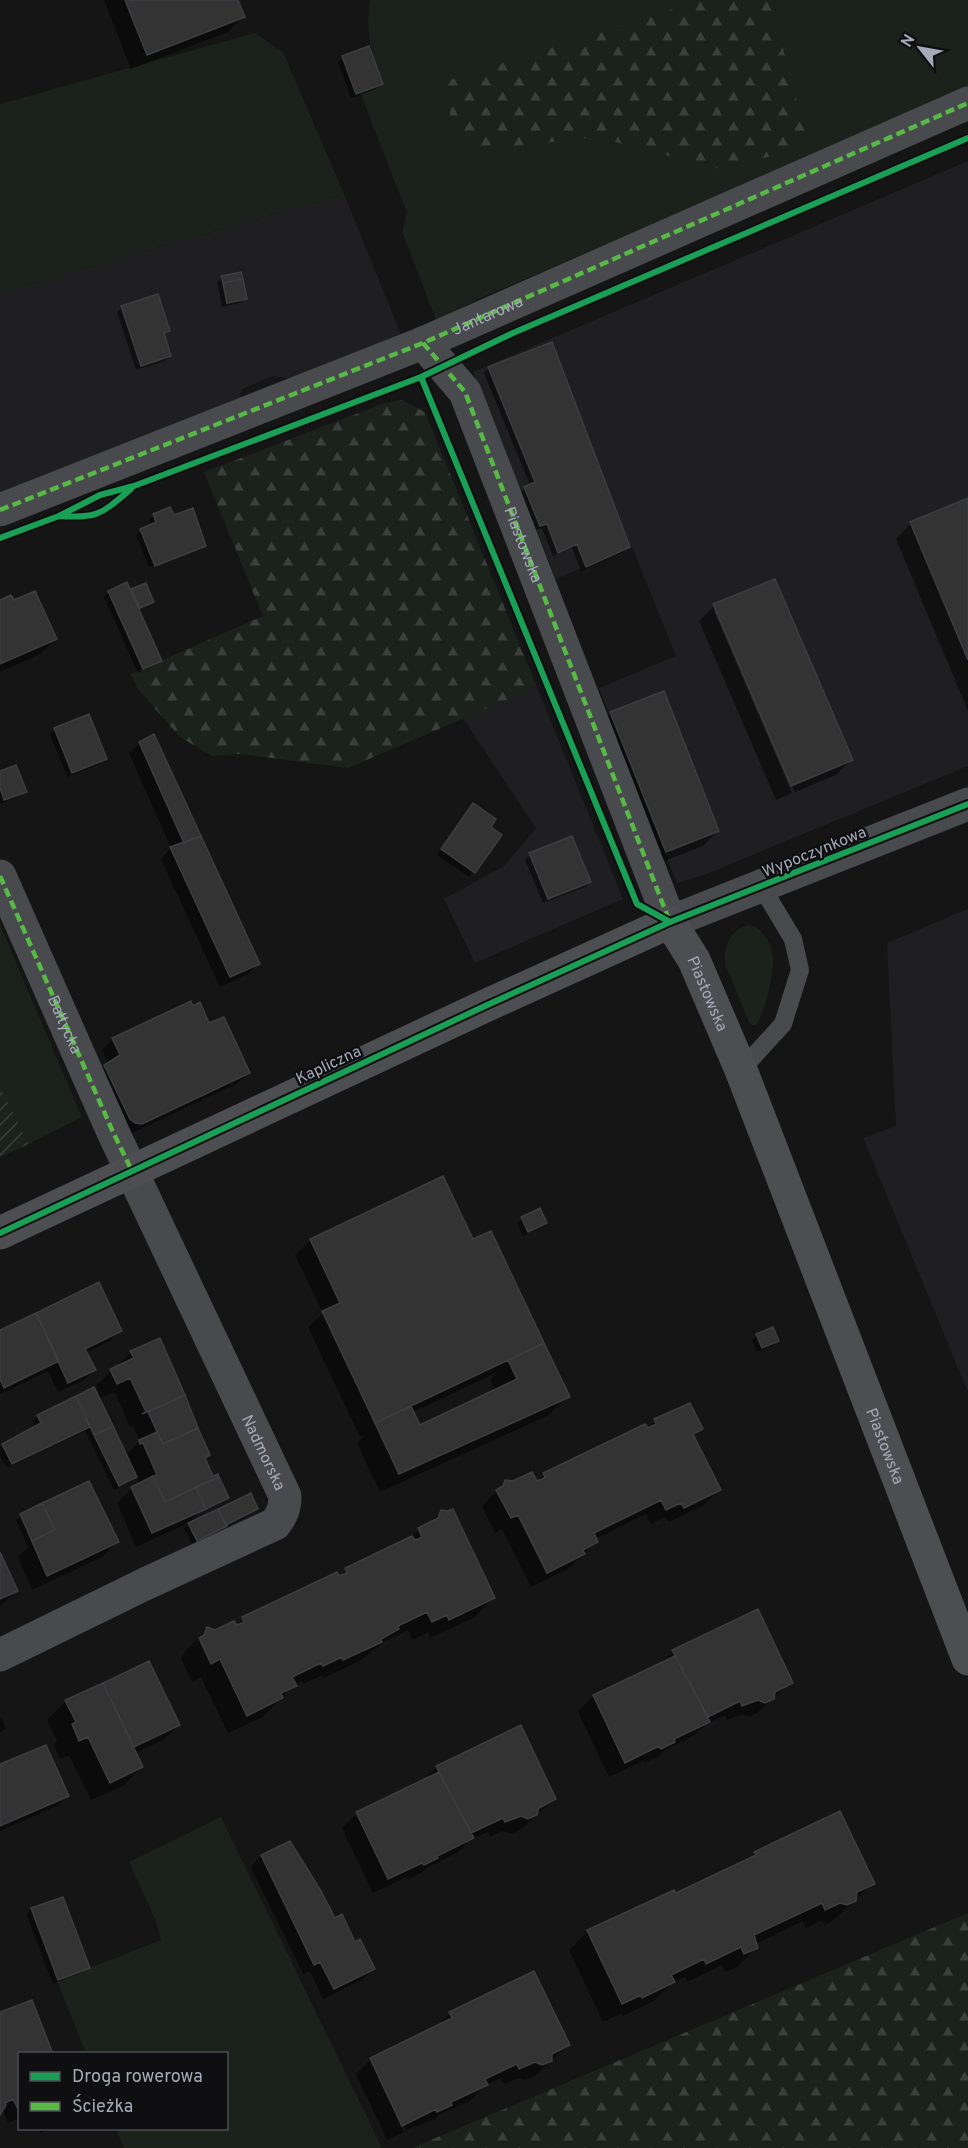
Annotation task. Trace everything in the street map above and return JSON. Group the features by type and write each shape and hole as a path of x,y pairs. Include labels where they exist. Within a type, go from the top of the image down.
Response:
{"street":[{"name":"Jantarowa","path":"0,510 423,343 968,104"},
{"name":"Piastowska","path":"423,343 465,392 670,922 694,960 741,1071 968,1659"},
{"name":"Wypoczynkowa","path":"670,922 968,804"},
{"name":"Bałtycka","path":"0,876 132,1171"},
{"name":"Kapliczna","path":"0,1233 485,1005 670,922"},
{"name":"Nadmorska","path":"0,1655 275,1524 282,1516 285,1506 285,1496 132,1171"}],"lane":[{"path":"741,1071 783,1024 800,970 793,939 761,886"}],"shaded area":[{"path":"968,161 968,766 704,875 677,883 599,688 676,656 632,547 556,579 473,372"},
{"path":"344,194 403,339 297,380 273,376 242,389 238,404 0,496 0,293"},
{"path":"537,687 623,899 475,963 444,899 504,866 536,828 463,718"},
{"path":"968,909 968,1392 863,1138 896,1126 887,943"}],"green space":[{"path":"370,0 968,0 968,89 476,300 437,322 402,232 407,213 360,92 383,84 370,43 368,24"},
{"path":"701,0 770,0 808,142 728,171 596,137 472,151 451,127 447,81"},
{"path":"255,33 283,52 344,194 0,293 0,104"},
{"path":"402,400 425,412 537,687 348,768 240,754 212,756 180,737 138,689 131,674 263,616 204,472 382,404"},
{"path":"0,925 82,1117 29,1144 0,1087"},
{"path":"749,925 759,929 766,937 773,957 763,1012 756,1025 749,1022 725,964 725,951 733,934"},
{"path":"0,1087 29,1144 0,1157"},
{"path":"221,1817 382,2148 124,2148 116,2130 228,2130 228,2052 86,2052 57,1981 161,1940 156,1921 129,1862"},
{"path":"968,1913 968,2148 412,2148"}],"building":[{"path":"125,0 238,0 245,17 147,55"},
{"path":"369,46 383,84 356,94 342,56"},
{"path":"241,272 243,279 223,283 221,276"},
{"path":"243,279 247,299 227,303 223,283"},
{"path":"158,294 170,331 164,333 171,356 141,366 121,306"},
{"path":"552,342 630,547 586,567 577,544 558,553 547,524 540,526 524,487 535,482 488,367"},
{"path":"968,498 968,660 910,522"},
{"path":"170,507 174,515 193,508 206,546 155,566 140,529 156,522 153,514"},
{"path":"775,579 853,760 791,786 713,604"},
{"path":"127,582 162,661 143,669 108,591"},
{"path":"146,583 154,602 140,608 131,589"},
{"path":"35,591 57,639 0,664 0,600 11,595 14,600"},
{"path":"664,691 719,831 666,852 610,712"},
{"path":"89,714 107,759 72,773 54,728"},
{"path":"154,734 201,836 184,843 139,742"},
{"path":"16,765 27,792 4,800 0,788 0,771"},
{"path":"473,803 496,819 491,827 502,835 475,873 441,849"},
{"path":"201,836 260,964 230,977 170,847"},
{"path":"572,836 591,882 548,899 529,853"},
{"path":"191,1001 193,1006 200,1002 209,1023 224,1017 250,1073 142,1124 135,1123 130,1119 104,1065 120,1055 112,1038"},
{"path":"443,1176 473,1239 491,1231 544,1343 375,1423 322,1311 340,1303 310,1239"},
{"path":"540,1208 547,1223 528,1232 521,1217"},
{"path":"99,1282 122,1331 85,1349 96,1370 68,1383 36,1313"},
{"path":"36,1313 59,1361 4,1388 0,1379 0,1330"},
{"path":"773,1327 779,1341 762,1348 756,1334"},
{"path":"160,1338 185,1395 142,1414 146,1412 130,1378 117,1384 110,1369 134,1358 130,1351"},
{"path":"544,1343 570,1397 399,1474 375,1423 411,1406 420,1425 517,1379 508,1360"},
{"path":"94,1387 113,1426 94,1435 76,1396"},
{"path":"185,1395 198,1428 163,1444 148,1412"},
{"path":"76,1396 90,1427 12,1464 2,1444 41,1423 37,1415"},
{"path":"690,1403 703,1429 693,1434 721,1490 684,1508 681,1503 666,1510 661,1500 594,1533 598,1542 583,1550 585,1554 547,1573 518,1515 511,1518 496,1490 503,1486 505,1480 513,1481 532,1472 537,1481 542,1479 545,1477 543,1473 645,1424 648,1428 656,1424 654,1419"},
{"path":"113,1426 137,1477 119,1486 94,1435"},
{"path":"198,1428 210,1455 205,1458 213,1476 218,1474 219,1477 165,1502 153,1476 157,1475 143,1443 140,1444 139,1440 157,1432 163,1444"},
{"path":"153,1476 165,1502 196,1487 206,1509 152,1533 131,1487"},
{"path":"219,1477 229,1498 206,1509 196,1487"},
{"path":"89,1481 119,1542 47,1576 32,1541 55,1530 42,1503"},
{"path":"251,1493 258,1509 226,1525 218,1509"},
{"path":"42,1503 55,1530 32,1541 20,1514"},
{"path":"218,1509 227,1526 197,1541 188,1523"},
{"path":"453,1509 495,1598 449,1620 447,1615 432,1622 427,1612 398,1626 399,1629 381,1639 382,1642 343,1660 342,1657 323,1666 321,1663 292,1677 297,1686 281,1693 283,1698 247,1716 220,1659 211,1664 199,1638 204,1635 207,1627 215,1630 234,1621 237,1625 244,1622 242,1617 337,1572 339,1576 347,1573 345,1568 412,1536 415,1540 418,1539 422,1537 418,1528 438,1518 441,1510"},
{"path":"0,1552 18,1591 0,1599"},
{"path":"758,1609 793,1683 775,1692 774,1699 765,1703 758,1700 742,1706 740,1701 708,1717 672,1650"},
{"path":"675,1656 710,1722 674,1739 675,1742 661,1749 659,1746 625,1763 593,1695"},
{"path":"149,1661 180,1725 134,1747 103,1683"},
{"path":"103,1683 143,1767 110,1783 88,1737 79,1741 72,1724 76,1722 65,1700"},
{"path":"521,1725 556,1799 539,1808 537,1815 528,1819 521,1816 505,1822 503,1818 471,1833 436,1766"},
{"path":"46,1745 69,1796 0,1826 0,1764"},
{"path":"439,1772 474,1838 424,1865 422,1863 388,1879 356,1812"},
{"path":"840,1811 875,1884 857,1892 856,1901 847,1905 840,1903 825,1910 822,1903 754,1935 758,1948 744,1954 741,1947 706,1964 704,1959 671,1975 675,1982 642,1998 641,1995 622,2004 587,1930 674,1890 676,1893"},
{"path":"290,1841 335,1918 342,1914 355,1942 360,1939 375,1969 334,1989 320,1962 314,1965 261,1855"},
{"path":"63,1897 90,1968 58,1980 31,1908"},
{"path":"534,1971 570,2045 552,2054 552,2061 542,2065 535,2062 519,2069 517,2064 485,2079 488,2085 451,2102 452,2105 437,2112 436,2109 402,2126 370,2058 452,2018 449,2012"},
{"path":"32,2000 52,2052 18,2052 18,2109 13,2099 5,2103 0,2115 0,2012"}],"marked path":[{"path":"0,510 423,343 968,103"},
{"path":"423,343 465,392 669,920"},
{"path":"0,876 132,1171"}],"cycle path":[{"path":"0,538 59,516 100,495 134,486 421,377 513,333 968,138"},
{"path":"421,377 637,904 670,922"},
{"path":"59,516 72,517 99,513 131,489"},
{"path":"0,1233 670,922 968,804"}]}
